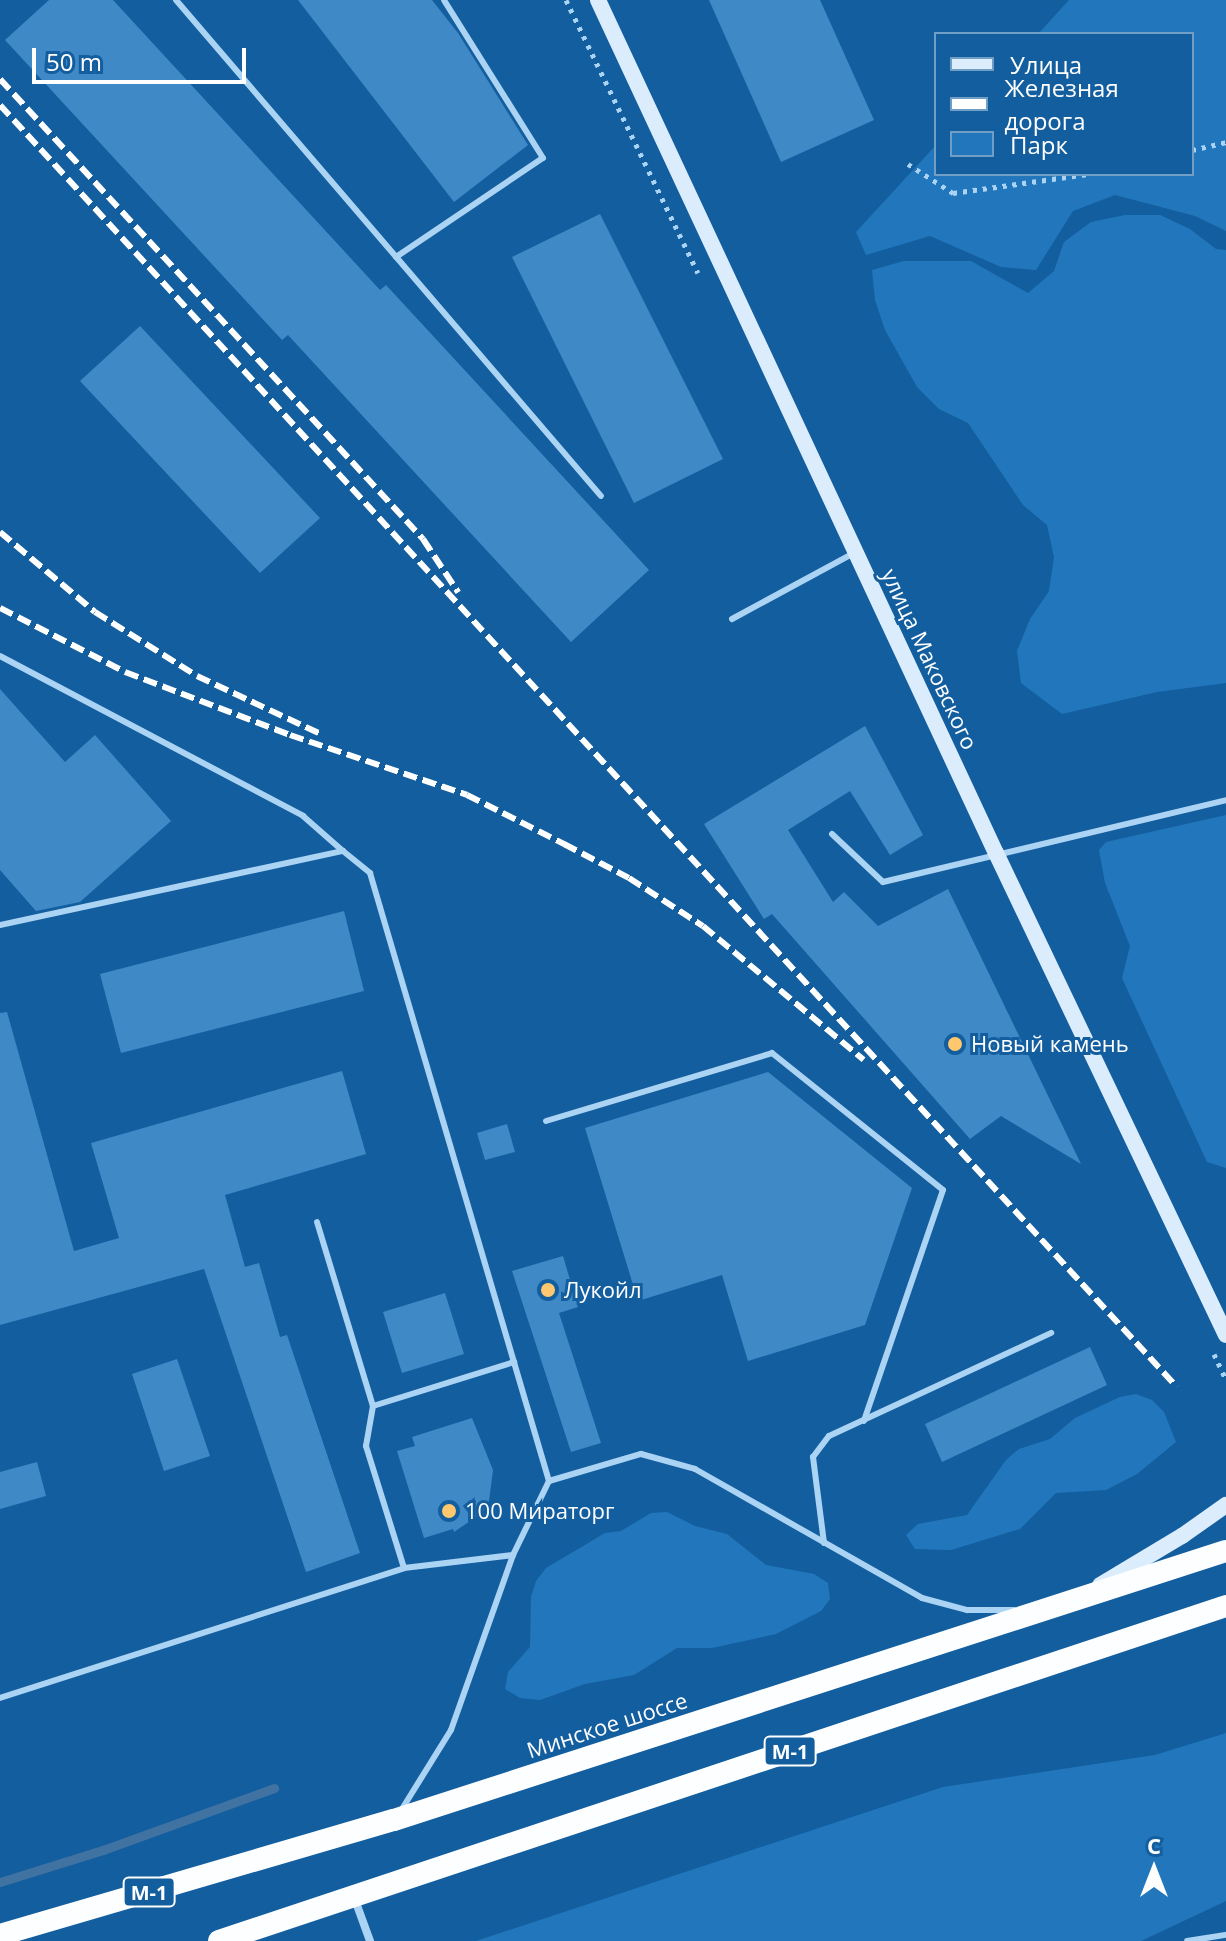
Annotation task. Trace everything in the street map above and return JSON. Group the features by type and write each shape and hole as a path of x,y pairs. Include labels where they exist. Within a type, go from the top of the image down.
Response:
{"highway":[{"name":"Минское шоссе","path":"0,1935 394,1820 1226,1551"},
{"name":"М-1","path":"219,1941 1226,1606"}],"main road":[{"name":"улица Маковского","path":"598,0 996,853 1226,1335"},
{"path":"1062,1606 1224,1508"}],"street":[{"path":"354,1896 370,1941"}],"lane":[{"path":"176,0 601,496"},
{"path":"396,257 543,158 444,0"},
{"path":"732,619 856,552"},
{"path":"0,656 303,816 370,873 549,1481 513,1555 451,1730 431,1767 394,1820"},
{"path":"832,834 883,882 1226,800"},
{"path":"0,925 343,851"},
{"path":"546,1121 772,1053 943,1190 864,1421"},
{"path":"317,1222 373,1406 366,1446 404,1568"},
{"path":"824,1543 813,1457 829,1436 1051,1333"},
{"path":"373,1406 514,1362"},
{"path":"549,1481 641,1454 695,1469 922,1598 967,1610 1062,1606"},
{"path":"0,1698 404,1568 513,1555"},
{"path":"1187,1941 1226,1935"}],"path":[{"path":"1194,150 1226,142"},
{"path":"908,164 953,193 1074,176"}],"green space":[{"path":"1069,0 1226,0 1226,231 1195,216 1115,195 1073,211 1036,270 1001,267 930,236 866,255 856,232 934,147 934,176 1194,176 1194,32 1040,32"},
{"path":"1125,215 1160,215 1190,229 1216,249 1226,250 1226,683 1157,692 1062,714 1021,683 1017,651 1030,619 1049,591 1054,557 1047,525 1023,505 968,423 939,409 917,387 885,330 875,300 872,270 904,261 971,261 1028,293 1054,271 1064,242 1091,222"},
{"path":"1226,815 1226,1168 1207,1162 1122,978 1130,946 1105,883 1099,850 1106,842"},
{"path":"1136,1394 1152,1400 1164,1412 1176,1442 1137,1474 1106,1490 1056,1493 1020,1529 951,1550 915,1549 906,1535 918,1524 967,1515 1006,1460 1019,1449 1050,1439 1075,1418 1120,1397"},
{"path":"667,1512 695,1526 727,1534 766,1565 814,1574 828,1583 830,1599 821,1611 776,1634 712,1648 677,1648 634,1675 585,1684 540,1700 520,1698 505,1689 508,1672 530,1647 531,1597 536,1581 546,1568 605,1533 621,1531 651,1513"},
{"path":"1226,1733 1226,1901 1141,1941 476,1941 943,1787 1155,1755"}],"building":[{"path":"49,0 113,0 380,290 386,285 649,570 571,642 288,335 282,340 5,40"},
{"path":"298,0 432,0 458,33 528,145 454,202"},
{"path":"709,0 820,0 874,120 781,162"},
{"path":"600,214 723,459 634,503 512,257"},
{"path":"140,326 320,518 260,573 80,381"},
{"path":"0,689 65,762 95,735 171,821 80,902 36,911 0,870"},
{"name":"Новый камень","path":"865,726 923,835 890,855 850,791 788,830 833,902 844,892 878,926 948,889 1081,1164 1001,1116 970,1139 772,914 764,919 704,824"},
{"path":"344,911 364,991 121,1053 100,974"},
{"path":"7,1012 74,1251 119,1238 91,1143 342,1071 366,1154 225,1195 245,1267 259,1263 280,1337 287,1335 360,1553 306,1572 204,1269 0,1325 0,1013"},
{"path":"768,1072 912,1188 865,1325 748,1361 722,1275 638,1301 585,1128"},
{"path":"507,1124 515,1152 485,1160 477,1133"},
{"path":"563,1256 578,1307 559,1313 601,1443 571,1452 512,1271"},
{"path":"445,1293 464,1354 402,1373 383,1312"},
{"path":"1090,1347 1107,1385 942,1462 925,1424"},
{"path":"177,1359 210,1456 164,1471 132,1374"},
{"path":"472,1418 493,1470 489,1501 482,1513 454,1532 453,1529 424,1538 397,1451 415,1446 412,1437"},
{"path":"37,1462 46,1496 0,1509 0,1472"}],"waterway":[{"path":"0,1882 103,1850 274,1788"}],"railway":[{"path":"0,79 423,539 458,592"},
{"path":"0,105 1177,1387"},
{"path":"0,532 95,612 197,676 323,735"},
{"path":"0,608 125,672 290,735 467,795 629,878 703,926 864,1060"}],"place":[{"name":"Новый камень","path":"955,1044"},
{"name":"Лукойл","path":"548,1290"},
{"name":"100 Мираторг","path":"449,1511"}]}
